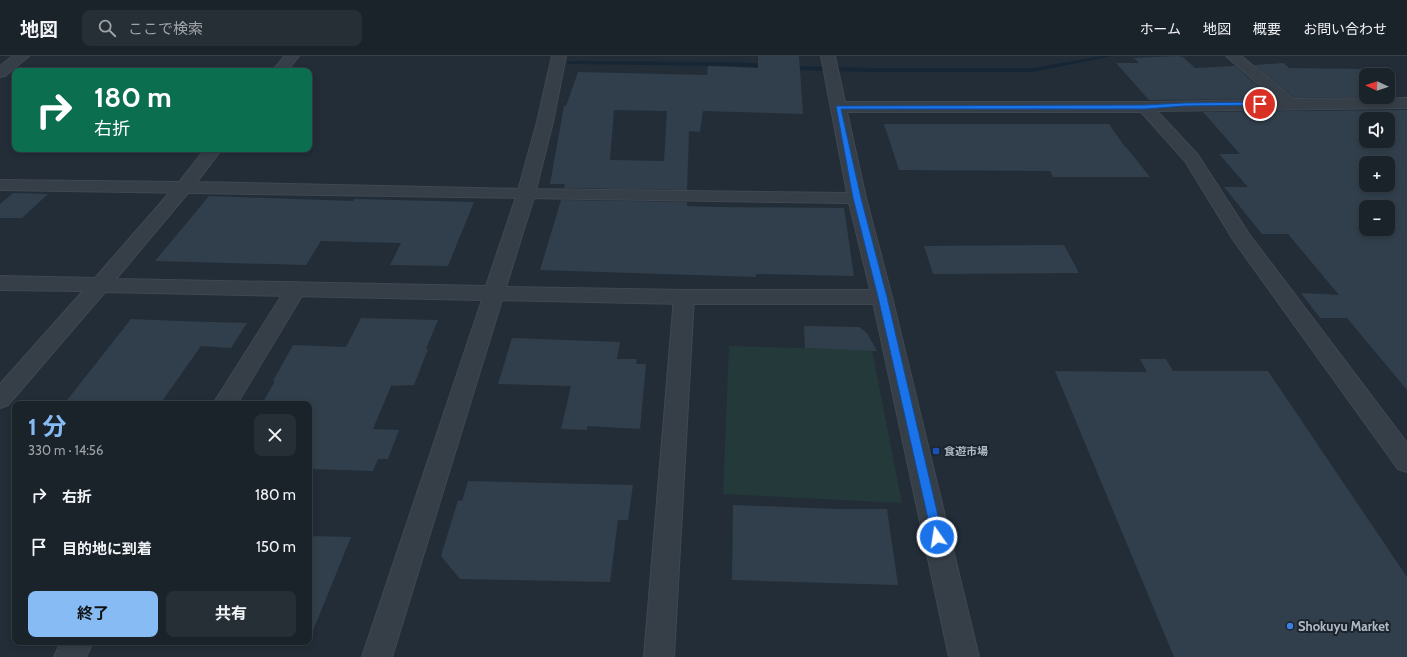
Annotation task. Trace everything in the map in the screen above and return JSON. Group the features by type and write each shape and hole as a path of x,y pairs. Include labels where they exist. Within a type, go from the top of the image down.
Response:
{"street":[{"path":"0,73 22,56"},
{"path":"282,68 292,56"},
{"path":"377,657 526,194 545,122 559,56"},
{"path":"828,56 857,198 882,297 964,657"},
{"path":"1233,56 1290,104"},
{"path":"838,107 1145,107 1184,105 1407,103"},
{"path":"1145,107 1192,159 1241,237 1407,462"},
{"path":"0,399 184,187 212,152"},
{"path":"0,185 857,198"},
{"path":"0,283 684,297 882,297"},
{"path":"227,401 296,289"},
{"path":"659,657 684,297"},
{"path":"69,657 76,645"}],"green space":[{"path":"729,346 872,350 902,503 723,494"}],"building":[{"path":"758,56 799,56 803,114 703,111 700,132 689,131 687,190 564,188 565,184 550,184 564,106 566,106 578,72 707,75 708,66 758,68","holes":["614,110 667,111 664,161 610,160"]},
{"path":"1183,57 1195,68 1235,66 1272,99 1149,100 1116,63 1139,63 1134,58"},
{"path":"1284,63 1289,68 1359,69 1359,97 1295,98 1254,65"},
{"path":"1407,110 1407,390 1347,318 1320,318 1301,293 1339,295 1288,234 1262,234 1224,187 1248,187 1219,154 1240,154 1203,112"},
{"path":"884,124 1109,124 1125,147 1150,177 1053,177 1050,171 899,170"},
{"path":"13,193 48,194 22,218 0,218 0,204"},
{"path":"209,196 353,201 354,199 474,202 448,266 390,265 401,243 321,241 306,265 155,261"},
{"path":"561,200 687,202 687,206 716,207 844,208 854,276 756,274 756,277 540,270"},
{"path":"1064,245 1079,273 933,274 924,246"},
{"path":"361,318 438,320 426,349 428,349 414,385 391,386 373,429 399,430 388,459 378,459 373,471 312,469 312,401 264,401 293,345 346,347"},
{"path":"131,319 247,323 231,348 201,346 162,401 66,401"},
{"path":"804,326 859,327 867,333 877,351 805,348"},
{"path":"512,338 620,342 617,359 637,359 636,364 646,364 640,429 587,426 587,430 561,429 571,386 498,384"},
{"path":"1140,359 1166,359 1173,371 1268,371 1407,577 1407,657 1174,657 1055,371 1147,372"},
{"path":"468,481 633,485 628,520 618,520 610,582 460,579 441,556 458,500 462,501"},
{"path":"733,505 837,509 887,509 898,585 732,580"},
{"path":"312,536 351,537 312,633"}],"waterway":[{"path":"790,68 874,70 1033,70 1109,56"},
{"path":"570,63 731,64 769,66"}],"place":[{"name":"食遊市場","path":"936,451"},
{"name":"Shokuyu Market","path":"1290,626"}],"route":[{"path":"937,537 882,297 857,198 838,107 1159,107 1184,105 1260,104"}]}
